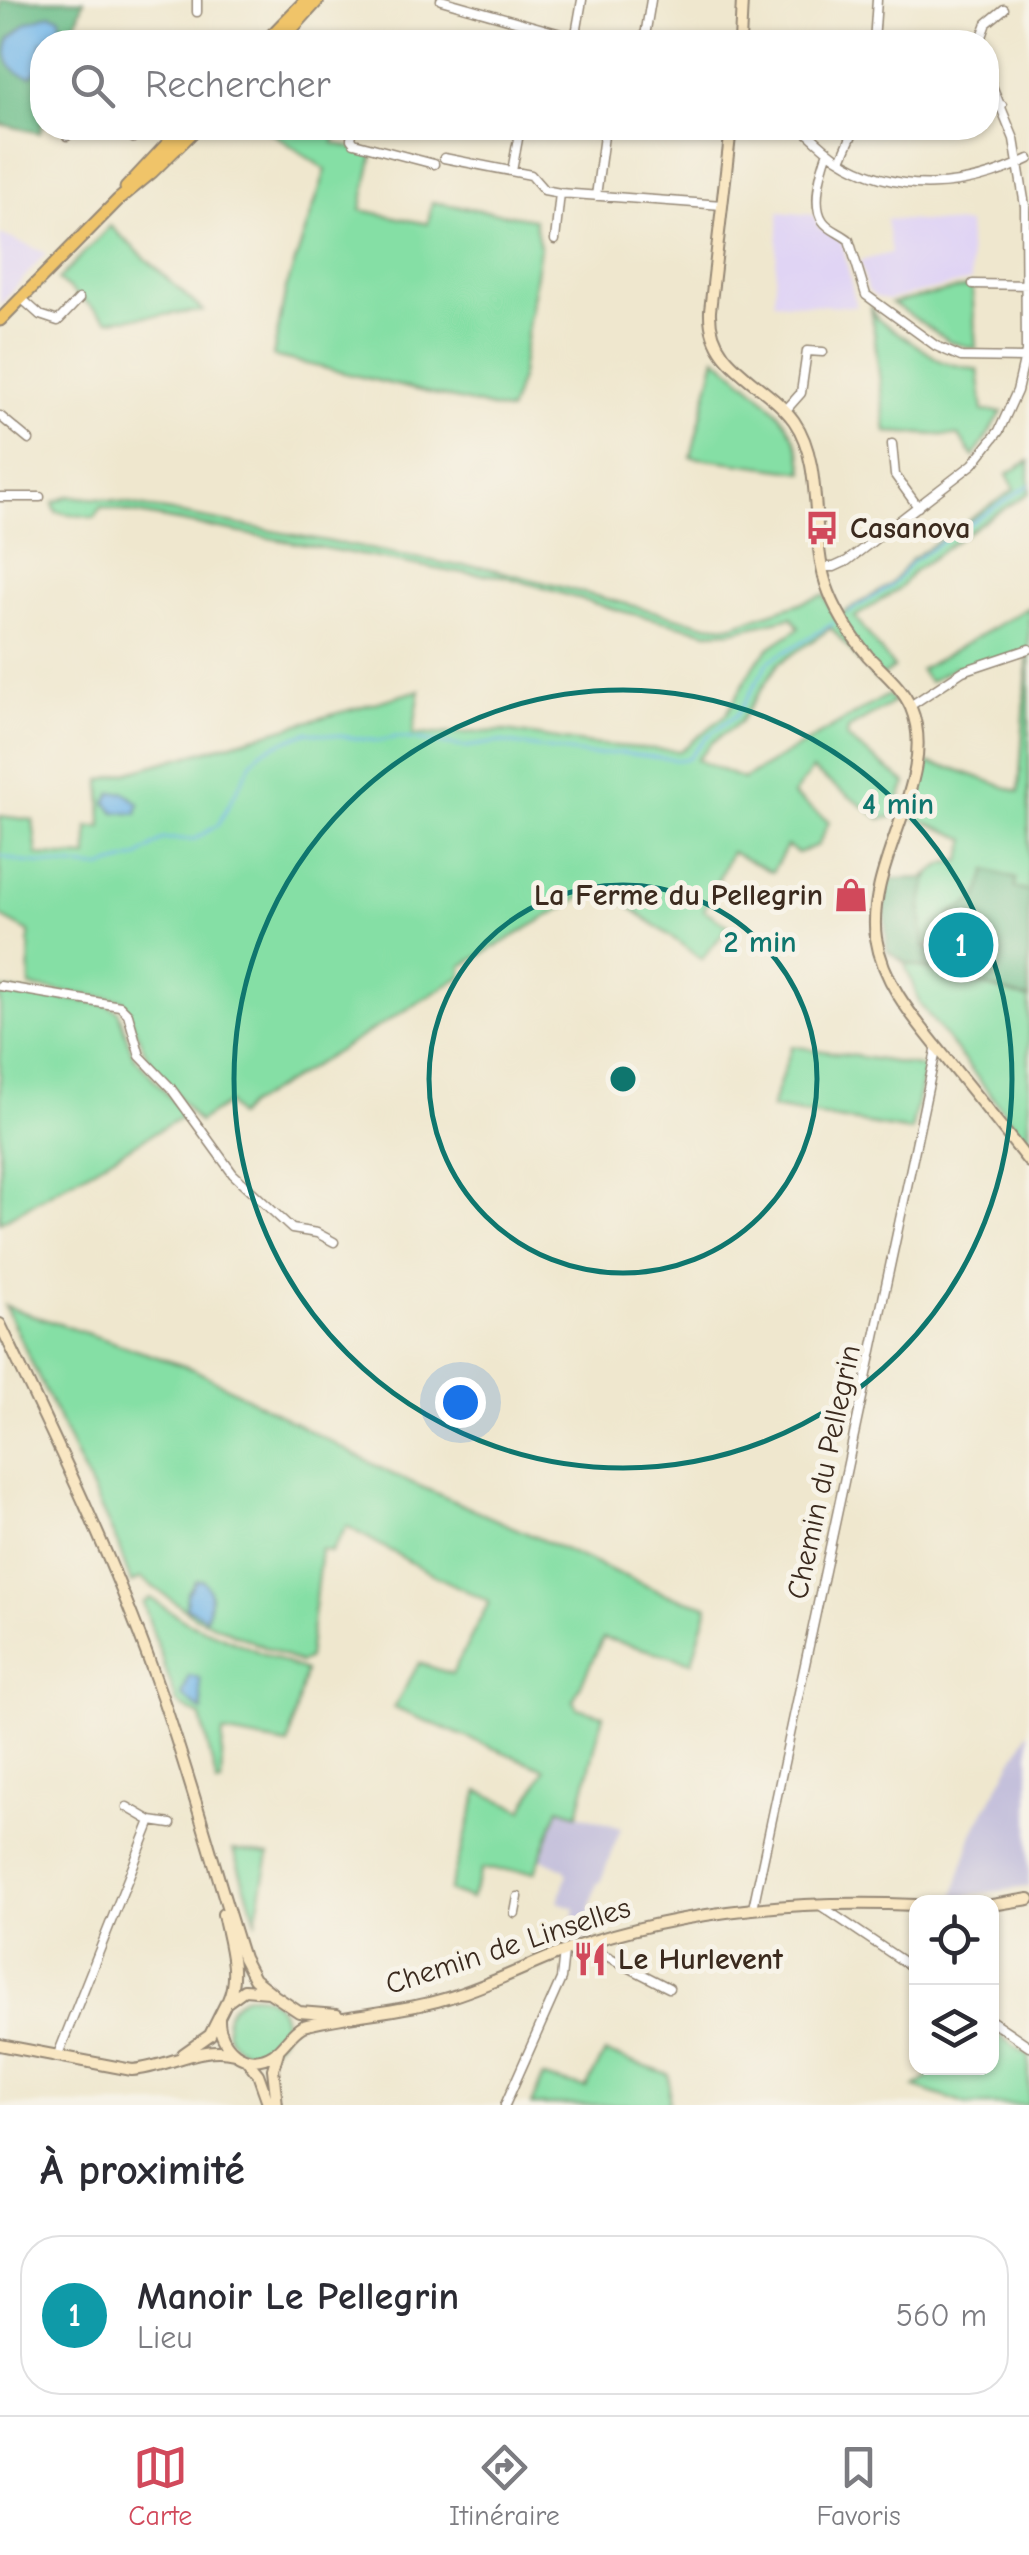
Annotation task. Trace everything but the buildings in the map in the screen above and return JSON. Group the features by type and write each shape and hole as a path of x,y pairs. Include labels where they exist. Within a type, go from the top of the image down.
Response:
{"main road":[{"path":"291,30 302,6"},
{"path":"277,30 302,6"},
{"path":"0,320 179,140"}],"street":[{"path":"197,0 197,12"},
{"path":"441,0 542,30"},
{"path":"577,30 582,0"},
{"path":"646,30 652,0"},
{"path":"741,30 742,0"},
{"path":"875,30 877,0"},
{"path":"984,30 987,22 1004,9"},
{"path":"822,568 847,561 958,478 999,432 1017,392 1025,358 1028,285 1024,161 999,98"},
{"path":"171,140 174,143"},
{"path":"352,140 434,164"},
{"path":"512,172 518,140"},
{"path":"596,196 603,140"},
{"path":"730,140 710,310 711,334 723,357 786,411 800,432 808,451 822,568 845,626 910,706 916,732 914,770 876,892 875,928 881,960 892,987 1029,1162"},
{"path":"816,140 841,160 878,177 924,184 970,181 1024,161"},
{"path":"841,160 850,140"},
{"path":"828,151 818,212 826,225 849,240 860,283 869,298 952,354 1025,358"},
{"path":"444,158 533,176 544,190 722,204"},
{"path":"554,240 560,192"},
{"path":"973,284 1028,285"},
{"path":"21,298 40,315 58,321 79,299"},
{"path":"786,411 801,393 807,350 823,352"},
{"path":"1017,392 1029,397"},
{"path":"0,416 30,440"},
{"path":"892,444 895,475 918,507"},
{"path":"0,496 40,497"},
{"path":"910,706 964,671 1029,649"},
{"path":"0,986 120,1006 128,1014 140,1056 170,1088 232,1174 292,1229 317,1233 334,1242"},
{"name":"Chemin du Pellegrin","path":"753,1908 937,1046"},
{"path":"0,1324 89,1514 142,1642 169,1716 246,1966 258,1984 299,2012 353,2016"},
{"path":"127,1808 151,1821 171,1824"},
{"path":"57,2057 151,1821"},
{"path":"169,2063 210,2036 232,1987 231,1958 213,1864"},
{"path":"515,1913 518,1896"},
{"path":"999,1904 1029,1899"},
{"path":"818,1904 909,1965"},
{"name":"Chemin de Linselles","path":"353,2016 392,2012 448,1998 583,1944 687,1916 818,1904 909,1905"},
{"path":"583,1944 669,1988"},
{"path":"505,2105 561,1978 564,1952"},
{"path":"226,2002 248,1989 273,1994"},
{"path":"273,2105 273,2064 290,2023 282,2002"},
{"path":"0,2045 132,2070 215,2050 264,2058 303,2026 353,2016"},
{"path":"219,2018 222,2038 258,2074 273,2105"},
{"path":"999,2026 1029,2046"}],"shaded area":[{"path":"779,212 813,215 819,228 842,242 856,307 774,302"},
{"path":"886,219 968,224 971,281 887,300 874,296 868,290 860,261 891,253"},
{"path":"0,234 46,253 0,305"},
{"path":"1029,1731 1029,1887 955,1895 973,1832"},
{"path":"559,1808 621,1828 590,1909 595,1936 582,1940 571,1931 575,1908 558,1902 567,1874 540,1858"}],"green space":[{"path":"0,0 84,0 74,30 30,30 30,131 0,124"},
{"path":"282,140 335,140 334,143 373,154 361,210 428,224 432,202 534,219 540,247 520,380 509,412 273,356 286,289 326,170"},
{"path":"110,226 203,311 108,320 58,280"},
{"path":"972,286 976,349 951,342 892,303"},
{"path":"871,306 877,319 942,362 978,370 983,411 1002,412 974,457 959,436 886,432"},
{"path":"716,357 784,420 800,452 804,472 691,457"},
{"path":"1029,461 1029,493 981,523 913,572 900,588 855,617 894,668 876,680 831,628 778,664 740,722 711,743 697,760 743,779 888,695 894,702 848,729 847,738 906,783 892,817 881,819 812,770 793,795 829,822 818,845 798,853 787,846 772,872 731,852 704,910 729,926 702,959 601,886 462,966 462,976 247,1106 237,1117 228,1103 198,1122 149,1060 122,1000 30,987 29,932 0,916 0,816 33,820 37,855 88,857 88,827 102,827 101,780 420,690 413,735 506,731 590,744 680,751 726,715 755,664 769,648 799,628 792,617 732,631 708,632 504,576 453,572 101,507 95,518 56,512 53,503 68,496 102,499 454,565 488,568 703,624 730,626 824,595 836,617 890,585 912,559 1015,489 1007,474"},
{"path":"1029,607 1029,892 1014,888 978,898 952,913 942,935 924,948 922,906 928,880 946,863 961,861 967,839 910,816 924,763 955,769 1019,792 1028,653 959,670 956,666 929,682 920,670"},
{"path":"987,870 1016,879 1015,888 1029,892 1029,999 904,962 887,951 883,885 888,879 924,878 928,874 921,909 924,947 974,964 982,930 950,922 952,913 978,898"},
{"path":"904,962 1029,999 1029,1144 920,1004"},
{"path":"0,989 107,1005 118,1011 133,1055 185,1115 0,1222"},
{"path":"792,1046 925,1067 911,1131 771,1108"},
{"path":"5,1306 193,1369 392,1474 665,1594 708,1606 692,1662 603,1638 573,1701 577,1708 603,1715 578,1814 559,1808 535,1872 482,1869 471,1899 449,1891 479,1791 523,1810 545,1769 394,1708 419,1663 452,1674 489,1602 347,1526 331,1552 321,1549 308,1658 300,1663 194,1616 141,1578 131,1583 118,1545"},
{"path":"150,1598 187,1622 305,1671 288,1745 223,1733 221,1784 217,1784 201,1717 177,1703 143,1603"},
{"path":"233,1850 269,1855 256,1920"},
{"path":"255,1995 276,2003 284,2024 276,2045 255,2053 234,2045 226,2024 234,2003"},
{"path":"999,2036 1029,2056 1029,2105 968,2105 915,2087 932,2075 999,2075"},
{"path":"605,2053 669,2075 669,2105 531,2105 543,2077 586,2088"}],"water":[{"path":"50,14 60,17 60,30 30,30 30,76 13,69 7,58 10,38 26,23"},
{"path":"124,792 139,803 137,814 115,812 106,803 111,793"},
{"path":"196,1580 203,1580 209,1589 206,1618 186,1607 187,1594"},
{"path":"189,1676 200,1678 202,1711 182,1696"}],"waterway":[{"path":"848,613 891,586 913,561 1029,485"},
{"path":"0,856 23,862 99,868 138,857 163,839 195,839 218,825 261,751 308,732 378,741 397,737 465,747 499,742 590,755 689,758 705,738 738,714 769,661 834,623"}],"place":[{"name":"Casanova","path":"822,528"},
{"name":"La Ferme du Pellegrin","path":"851,895"},
{"name":"Manoir Le Pellegrin","path":"961,945"},
{"name":"Le Hurlevent","path":"590,1959"}]}
